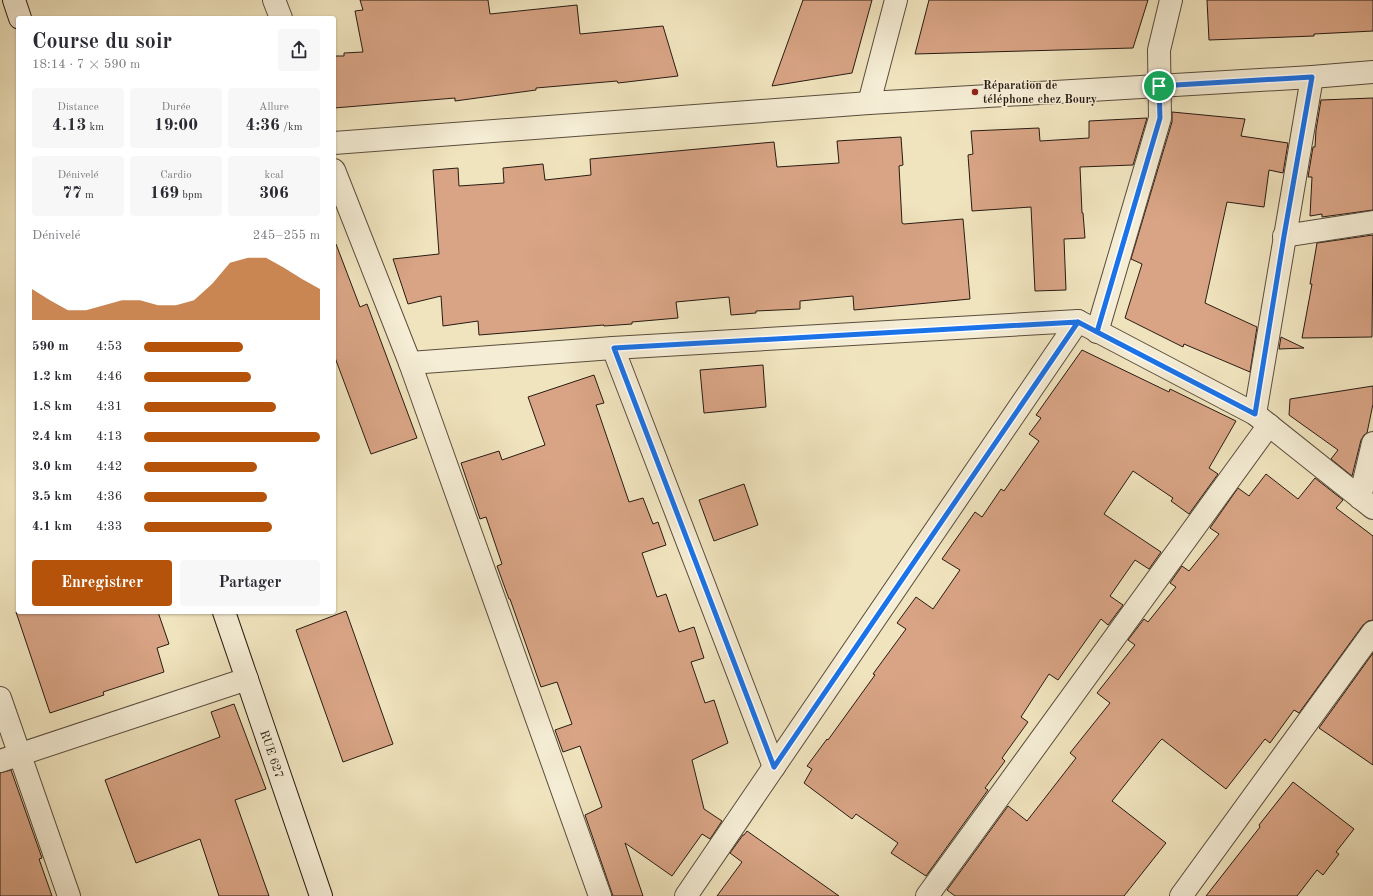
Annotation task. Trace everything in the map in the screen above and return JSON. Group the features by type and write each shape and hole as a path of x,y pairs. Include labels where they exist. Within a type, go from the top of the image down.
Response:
{"street":[{"path":"14,0 19,16"},
{"path":"274,0 280,16"},
{"path":"869,103 896,0"},
{"path":"1097,332 1160,118 1159,50 1171,0"},
{"path":"336,143 869,103 1312,77 1373,72"},
{"path":"927,896 1262,420 1284,236 1312,77"},
{"path":"336,175 410,363 600,896"},
{"path":"1284,236 1373,222"},
{"path":"686,896 1078,322"},
{"path":"410,363 614,348 1078,322 1262,420 1367,503"},
{"path":"614,348 774,767"},
{"path":"1367,503 1373,443"},
{"name":"RUE 627","path":"225,614 321,896"},
{"path":"1181,896 1373,632"},
{"path":"10,758 247,679"},
{"path":"0,698 10,758 69,896"}],"building":[{"path":"360,0 488,0 490,14 577,5 580,34 663,26 678,76 618,83 617,81 536,88 536,90 455,101 455,98 336,108 336,56 344,56 344,53 363,52 355,11 363,10"},
{"path":"803,0 872,0 852,73 772,86"},
{"path":"929,0 1148,0 1133,48 915,54"},
{"path":"1207,0 1373,0 1373,31 1314,34 1314,36 1209,40"},
{"path":"1373,98 1373,210 1322,217 1322,214 1310,216 1312,177 1308,177 1313,147 1315,147 1321,100"},
{"path":"1172,112 1245,119 1241,136 1288,143 1283,173 1269,170 1264,207 1227,202 1205,303 1257,327 1250,372 1184,344 1183,347 1125,318 1142,264 1131,259 1172,122"},
{"path":"1147,118 1133,165 1080,167 1082,213 1085,238 1064,239 1066,290 1035,291 1031,207 972,211 968,155 973,154 971,131 1039,128 1040,141 1089,138 1089,121"},
{"path":"901,137 903,165 899,166 902,223 963,219 970,299 854,310 853,296 800,301 800,309 756,311 756,313 731,315 729,297 676,302 678,318 632,322 632,324 479,335 478,321 443,326 441,296 408,304 393,259 439,254 433,170 458,168 459,186 504,183 503,168 543,164 545,180 591,175 590,159 774,142 777,167 839,163 837,141"},
{"path":"1373,235 1372,337 1302,338 1312,284 1310,284 1317,243"},
{"path":"336,244 360,307 367,304 417,438 371,454 336,360"},
{"path":"1281,337 1304,348 1279,349"},
{"path":"1082,350 1169,392 1170,389 1236,421 1209,468 1218,474 1189,514 1171,501 1173,498 1133,471 1104,514 1161,552 1149,569 1135,560 1110,596 1123,605 1108,625 1101,619 1058,680 1049,674 1021,717 1028,722 1002,758 1005,761 985,788 988,790 926,876 891,853 898,843 856,814 852,819 804,783 812,769 807,766 827,739 828,740 875,675 873,674 906,629 897,623 916,597 933,609 960,570 942,559 975,512 982,517 1001,489 1004,491 1039,441 1029,434 1041,418 1036,415"},
{"path":"763,365 766,407 704,413 700,370"},
{"path":"594,375 604,403 596,405 629,502 643,498 653,524 658,522 666,545 642,553 657,597 666,594 679,632 694,627 704,658 691,662 705,703 714,700 728,743 692,760 704,809 722,821 710,839 702,834 672,876 625,843 643,896 613,896 585,815 602,807 580,746 563,752 555,730 572,724 557,682 541,687 497,566 502,564 486,517 480,519 461,463 499,451 502,460 545,445 528,397"},
{"path":"1373,386 1373,404 1367,433 1361,440 1352,476 1331,459 1338,450 1289,415 1290,399"},
{"path":"1266,474 1298,499 1315,478 1343,500 1336,508 1373,536 1373,620 1368,621 1363,625 1299,713 1294,710 1270,743 1265,739 1226,789 1162,739 1159,742 1112,801 1166,843 1124,896 955,896 947,890 1008,806 1027,821 1076,758 1070,753 1110,703 1097,693 1135,645 1128,640 1144,619 1148,622 1176,587 1170,583 1182,566 1189,571 1219,534 1210,528 1238,488 1249,496"},
{"path":"744,484 758,525 714,541 699,500"},
{"path":"346,611 393,744 343,762 296,630"},
{"path":"17,614 159,614 169,644 157,648 164,672 103,692 104,695 50,713"},
{"path":"1373,653 1373,765 1319,728"},
{"path":"234,704 266,789 235,800 269,896 219,896 200,839 136,863 105,780 220,737 211,712"},
{"path":"11,770 42,858 39,859 52,896 0,896 0,773"},
{"path":"1293,782 1354,829 1336,852 1339,854 1323,875 1317,870 1297,896 1206,896 1260,827 1259,825"},
{"path":"747,831 839,896 717,896 742,862 730,853"}],"place":[{"name":"Réparation de téléphone chez Boury","path":"975,92"}],"route":[{"path":"1159,86 1160,118 1097,332 1078,322 774,767 614,348 1078,322 1097,332 1255,414 1312,77 1159,86"}]}
